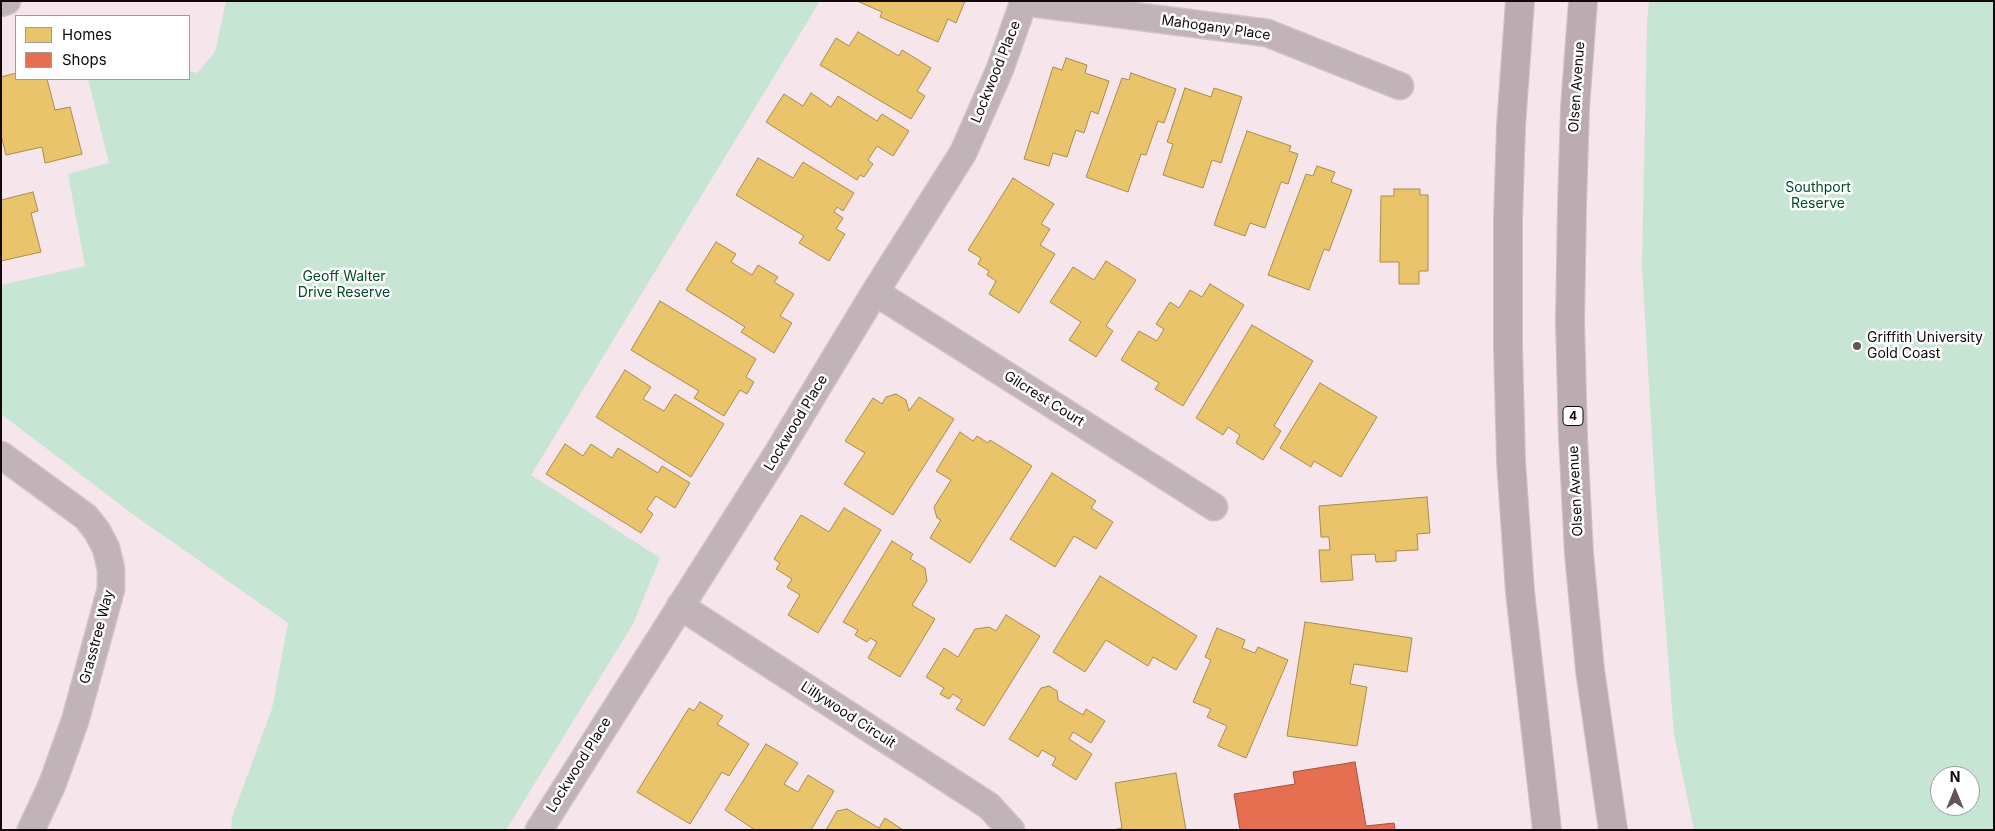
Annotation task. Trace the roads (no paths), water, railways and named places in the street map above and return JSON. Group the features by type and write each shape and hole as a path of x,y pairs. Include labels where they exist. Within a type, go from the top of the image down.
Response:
{"main road":[{"path":"1520,1 1511,126 1508,219 1508,348 1511,461 1520,592 1547,830"},
{"name":"Olsen Avenue","path":"1583,1 1575,108 1572,206 1570,321 1573,437 1579,554 1590,670 1613,830"}],"street":[{"path":"1,3 7,1"},
{"name":"Mahogany Place","path":"1024,2 1267,33 1400,86"},
{"name":"Lockwood Place","path":"539,830 777,454 962,153 1000,70 1024,2"},
{"name":"Gilcrest Court","path":"875,292 1214,507"},
{"name":"Grasstree Way","path":"1,455 86,517 97,531 106,548 111,569 111,589 75,721 52,785 31,830"},
{"name":"Lillywood Circuit","path":"680,606 989,806 1011,830"}],"place":[{"name":"Griffith University Gold Coast","path":"1857,346"}],"park label":[{"name":"Southport Reserve","path":"1818,196"},
{"name":"Geoff Walter Drive Reserve","path":"344,286"}]}
